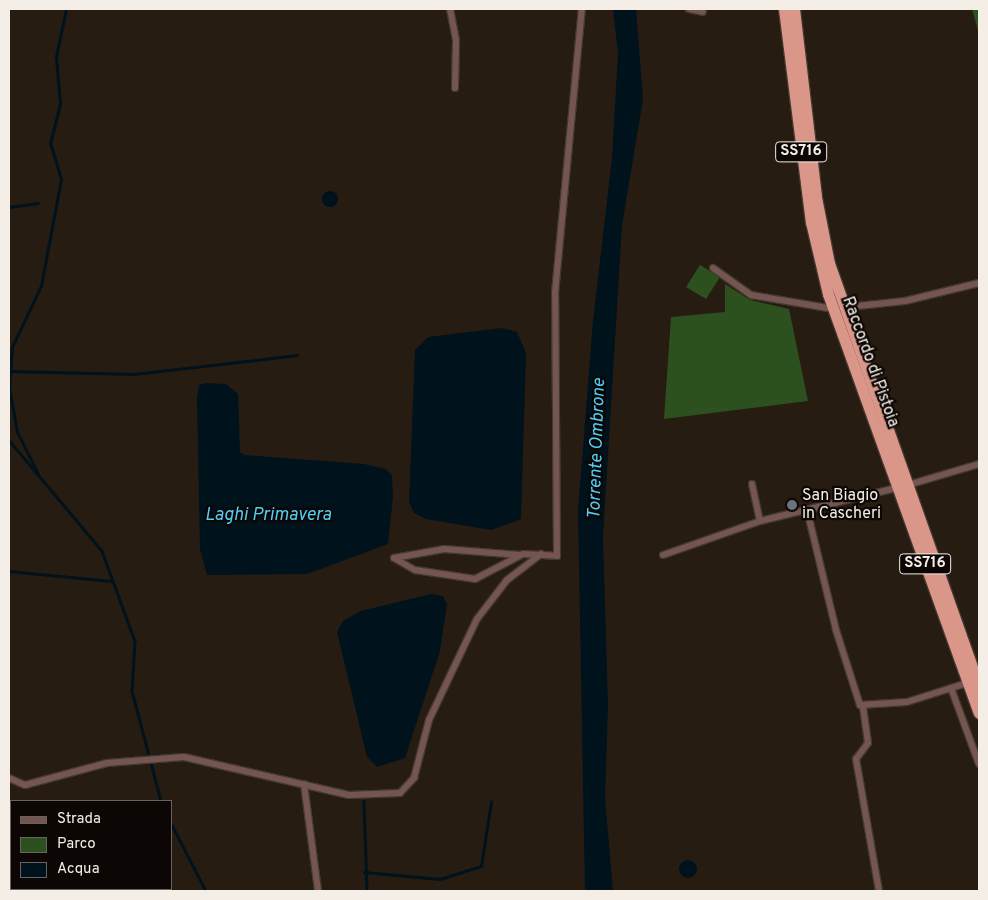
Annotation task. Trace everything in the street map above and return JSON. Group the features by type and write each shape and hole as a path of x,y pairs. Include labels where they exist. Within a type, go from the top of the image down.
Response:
{"highway":[{"name":"Raccordo di Pistoia","path":"784,9 811,222 828,294 979,712"},
{"name":"Raccordo di Pistoia","path":"794,9 816,197 831,270 979,687"}],"street":[{"path":"450,9 456,40 456,88"},
{"path":"520,555 475,579 415,570 394,558 444,549 557,556 555,293 582,9"},
{"path":"689,9 703,12"},
{"path":"712,268 751,295 828,308"},
{"path":"848,307 905,301 979,283"},
{"path":"911,484 979,464"},
{"path":"752,484 760,521"},
{"path":"663,555 760,521 892,489"},
{"path":"807,510 841,649 856,700 863,707 868,743 856,759 880,891"},
{"path":"9,778 25,785 107,763 144,763 156,760 191,758 365,797 395,794 408,788 429,720 461,646 499,588 541,554"},
{"path":"863,707 907,702 964,684"},
{"path":"951,688 979,764"},
{"path":"304,784 318,891"}],"green space":[{"path":"972,9 979,9 979,34"},
{"path":"700,265 720,277 706,299 686,287"},
{"path":"725,284 750,300 789,309 808,401 664,419 671,317 725,312"}],"water":[{"name":"Torrente Ombrone","path":"613,9 636,9 643,99 622,225 603,537 608,706 605,798 613,891 585,891 578,511 593,321 612,158 618,53"},
{"path":"330,191 336,193 338,199 336,205 330,207 324,205 322,199 324,193"},
{"path":"502,328 517,332 526,353 521,519 491,530 426,519 414,513 409,502 415,350 428,337"},
{"name":"Laghi Primavera","path":"206,383 226,384 238,394 240,452 244,455 364,464 386,469 392,475 393,497 388,544 307,574 207,575 200,550 197,399 199,385"},
{"path":"431,594 443,596 447,604 440,651 405,758 377,767 367,757 337,632 343,621 361,611"},
{"path":"684,860 692,860 697,865 695,876 684,878 679,873 679,865"}],"waterway":[{"path":"38,474 17,432 9,387 12,347 41,286 61,179 50,144 60,104 56,57 66,9"},
{"path":"9,207 38,203"},
{"path":"11,371 134,374 297,355"},
{"path":"9,440 102,551 135,641 132,691 161,800"},
{"path":"9,571 111,581"},
{"path":"364,801 367,891"},
{"path":"364,872 440,879 481,866 491,802"},
{"path":"172,825 206,891"}],"place":[{"name":"San Biagio in Cascheri","path":"792,505"}]}
